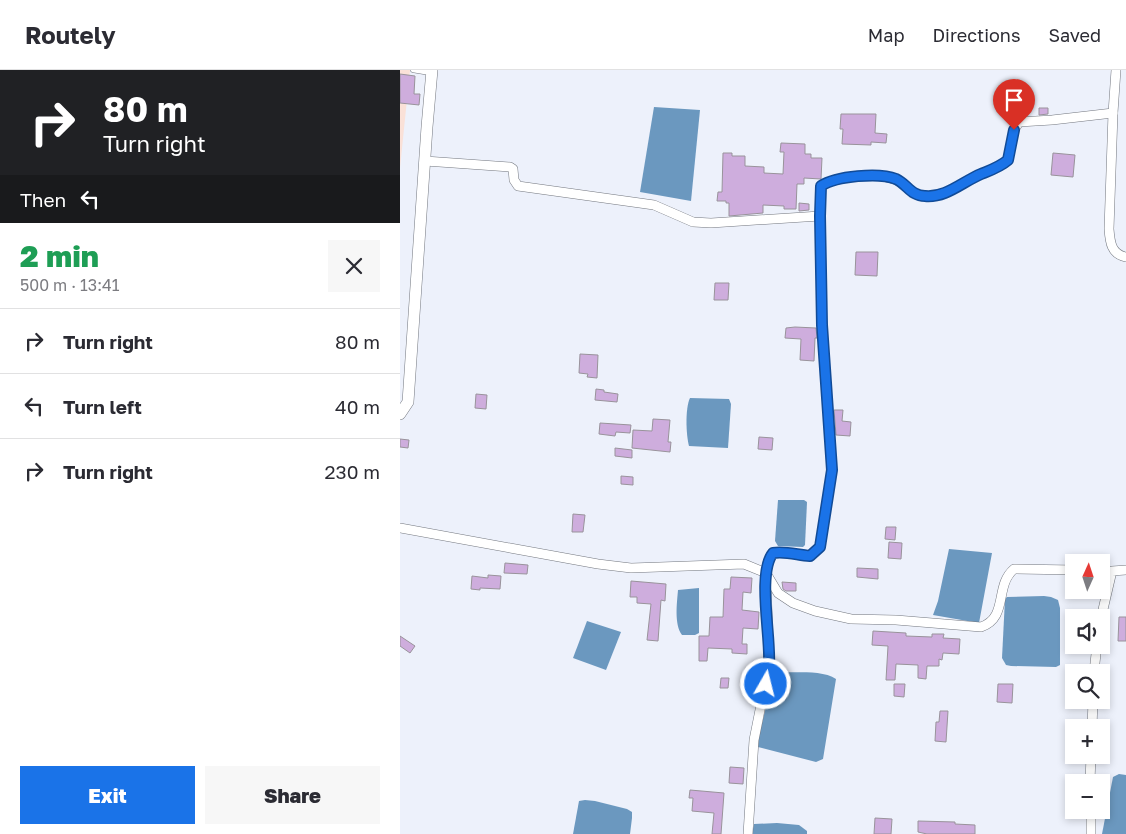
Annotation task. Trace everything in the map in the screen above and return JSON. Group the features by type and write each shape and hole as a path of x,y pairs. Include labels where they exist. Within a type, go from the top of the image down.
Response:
{"street":[{"path":"1116,70 1109,229 1110,246 1119,256 1126,257"},
{"path":"400,414 408,402 432,72"},
{"path":"748,834 754,740 769,665 766,573 770,557 773,553 786,552 810,556 820,547 832,470 822,325 821,186 828,181 839,178 879,177 896,180 915,195 926,197 938,196 980,174 1000,167 1008,160 1014,130 1019,122 1113,113"},
{"path":"425,161 510,166 513,169 514,180 518,186 654,205 693,222 710,223 820,216"},
{"path":"400,528 598,564 631,568 744,564 766,573 778,593 793,603 814,611 852,619 981,627 990,624 997,616 1004,582 1014,569 1065,570"},
{"path":"1103,609 1112,571 1126,570"},
{"path":"1091,819 1091,834"}],"lane":[{"path":"413,70 432,72"}],"shaded area":[{"path":"400,70 410,70 400,168"}],"water":[{"path":"654,107 700,110 691,201 640,192"},
{"path":"690,398 729,399 731,404 728,448 689,446 686,422"},
{"path":"778,500 804,500 807,502 805,545 803,547 778,546 775,541"},
{"path":"949,549 992,553 979,623 933,615 938,601"},
{"path":"699,588 699,633 695,635 682,635 677,619 678,590"},
{"path":"1044,596 1058,600 1060,608 1060,665 1056,667 1006,665 1002,658 1005,599 1007,597"},
{"path":"587,621 621,632 606,670 573,658"},
{"path":"783,672 817,673 836,679 823,759 816,762 758,747 758,739 773,679"},
{"path":"1119,774 1126,775 1126,834 1102,834 1105,819 1110,819 1110,793 1113,777"},
{"path":"585,800 627,809 632,812 630,834 573,834 579,801"},
{"path":"777,823 799,825 807,831 807,834 752,834 754,824"}],"building":[{"path":"400,74 415,76 414,94 420,94 419,105 400,103"},
{"path":"1039,108 1048,108 1048,114 1039,115"},
{"path":"841,114 876,114 875,133 887,134 886,143 871,142 871,145 842,144"},
{"path":"781,143 805,144 805,154 811,154 811,158 822,158 821,179 804,178 804,184 797,184 796,209 784,209 784,206 763,205 763,213 729,216 729,203 717,201 718,192 722,192 723,153 732,153 732,156 745,156 745,166 764,167 764,173 783,174 784,152 780,152"},
{"path":"1053,153 1075,155 1073,177 1051,175"},
{"path":"799,203 809,204 809,210 799,211"},
{"path":"856,252 878,252 877,276 855,275"},
{"path":"715,283 729,283 728,300 714,300"},
{"path":"786,328 816,328 817,338 815,338 814,361 800,360 801,339 785,338"},
{"path":"580,354 598,355 597,378 587,377 588,374 579,373"},
{"path":"596,389 618,394 617,402 595,400"},
{"path":"476,394 487,395 486,409 475,408"},
{"path":"834,410 843,410 842,421 851,422 850,436 836,435"},
{"path":"653,419 670,420 668,442 671,442 670,452 632,448 633,430 652,431"},
{"path":"600,423 631,425 630,433 616,432 615,436 599,434"},
{"path":"759,437 773,438 772,450 758,449"},
{"path":"400,439 409,440 408,448 400,447"},
{"path":"615,448 632,450 632,458 615,456"},
{"path":"621,476 633,477 633,485 621,484"},
{"path":"573,514 585,515 583,532 572,532"},
{"path":"886,527 896,527 895,540 885,539"},
{"path":"889,542 902,543 901,559 888,558"},
{"path":"505,563 528,565 527,574 504,573"},
{"path":"857,568 878,569 878,579 857,577"},
{"path":"488,575 501,576 500,589 471,589 472,576 488,578"},
{"path":"731,577 752,578 751,593 743,592 742,610 759,612 758,629 743,628 742,644 747,644 747,654 732,653 732,649 708,648 707,661 699,661 699,636 709,636 710,617 723,617 724,589 730,589"},
{"path":"631,581 666,584 665,601 661,600 658,641 647,640 651,604 637,603 637,597 630,597"},
{"path":"782,582 796,583 796,591 786,591 783,589"},
{"path":"1119,617 1126,617 1126,641 1118,641"},
{"path":"873,631 906,633 906,636 932,637 932,634 944,634 943,638 960,639 959,654 943,653 942,660 939,659 939,666 927,666 926,679 918,678 918,665 896,664 895,680 886,680 888,646 872,645"},
{"path":"400,636 415,646 410,653 400,646"},
{"path":"721,678 729,678 728,688 720,688"},
{"path":"894,684 905,684 904,697 894,696"},
{"path":"998,684 1013,684 1012,703 997,702"},
{"path":"940,711 948,711 946,742 935,741 936,722 939,722"},
{"path":"730,767 744,768 743,784 729,783"},
{"path":"690,790 724,793 721,834 712,834 714,813 692,811 693,798 689,798"},
{"path":"875,818 892,819 891,834 874,834"},
{"path":"918,821 955,822 955,824 975,825 975,834 927,834 918,832"}],"route":[{"path":"766,684 769,665 766,573 770,557 773,553 780,552 810,556 820,547 832,470 822,325 821,186 828,181 839,178 858,176 879,177 896,180 915,195 926,197 938,196 980,174 1000,167 1008,160 1014,130"}]}
